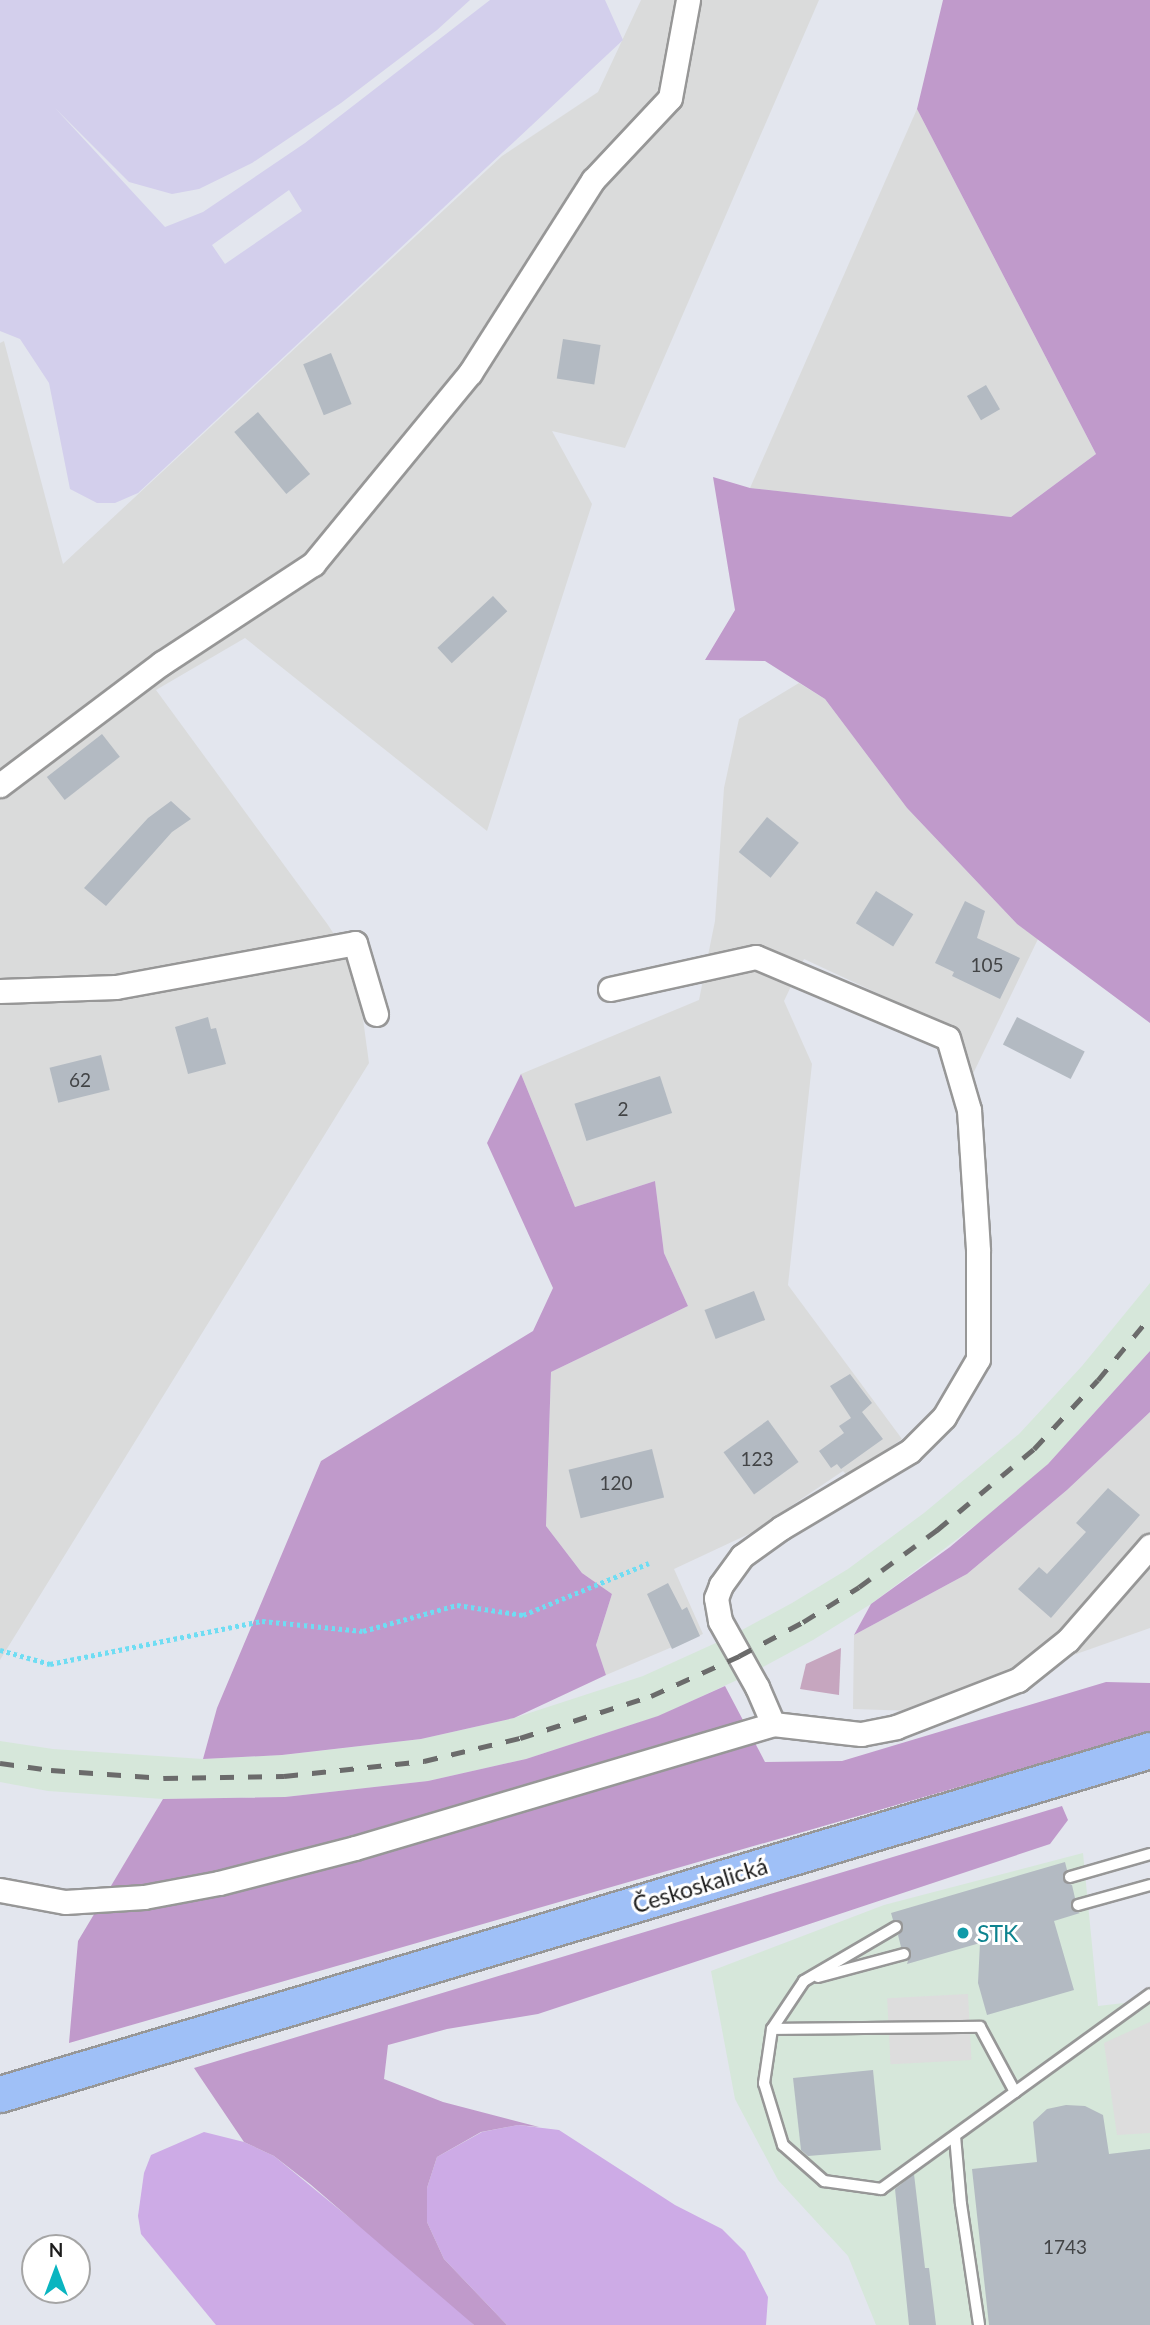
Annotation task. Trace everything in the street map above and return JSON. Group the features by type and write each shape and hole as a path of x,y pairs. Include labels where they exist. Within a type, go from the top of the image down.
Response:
{"main road":[{"name":"Českoskalická","path":"0,2094 1150,1750"}],"street":[{"path":"0,785 162,663 313,564 470,373 593,180 670,98 688,0"},
{"path":"0,991 116,987 355,943 376,1014"},
{"path":"610,989 756,957 948,1038 969,1110 978,1251 978,1359 944,1416 910,1451 781,1528 742,1556 721,1585 716,1598 720,1621 757,1687 773,1724"},
{"path":"0,1890 65,1902 145,1897 219,1883 355,1849 773,1724 862,1734 896,1727 1018,1680 1068,1640 1150,1546"}],"lane":[{"path":"1070,1877 1150,1854"},
{"path":"1078,1905 1144,1887 1150,1896"},
{"path":"896,1927 804,1981 772,2029 765,2083 783,2145 824,2181 881,2189 1150,1994"},
{"path":"804,1981 904,1954"},
{"path":"772,2029 980,2027 1015,2092"},
{"path":"955,2136 961,2204 979,2325"}],"path":[{"path":"0,1650 50,1664 262,1621 363,1631 457,1605 523,1615 649,1563"}],"shaded area":[{"path":"0,0 470,0 437,30 341,103 252,163 199,189 172,194 129,182 55,108 165,227 203,212 305,143 490,0 605,0 623,40 138,493 115,503 97,503 70,489 49,383 20,339 0,331","holes":["289,190 302,211 225,264 212,245"]},
{"path":"641,0 819,0 625,448 552,431 592,504 487,831 245,638 156,690 328,925 356,968 369,1063 0,1660 0,343 4,341 63,564 502,156 598,92"},
{"path":"943,0 1150,0 1150,1023 1017,924 907,808 825,699 765,661 705,660 735,610 713,477 750,488 1011,517 1096,454 917,109"},
{"path":"917,109 1096,454 1011,517 750,488"},
{"path":"799,683 825,699 907,808 1017,924 1038,939 970,1080 961,1032 804,959 784,1001 812,1064 788,1285 902,1439 848,1476 843,1471 751,1533 674,1569 703,1634 606,1675 596,1645 612,1594 582,1573 546,1526 551,1372 688,1306 664,1253 655,1181 575,1207 521,1074 699,1000 715,921 724,788 739,719"},
{"path":"521,1074 575,1207 655,1181 664,1253 688,1306 551,1372 546,1526 582,1573 612,1594 596,1645 606,1675 514,1718 421,1739 282,1755 203,1759 217,1708 321,1461 533,1331 553,1288 487,1143"},
{"path":"1150,1283 1150,1351 1048,1464 1005,1503 871,1604 813,1640 748,1675 659,1716 526,1759 428,1781 285,1797 163,1799 48,1791 0,1782 0,1741 53,1749 203,1759 283,1755 421,1739 514,1718 643,1676 729,1637 792,1603 848,1569 924,1513 1019,1434 1082,1366"},
{"path":"1150,1351 1150,1412 1067,1490 967,1574 854,1635 871,1604 950,1547 1048,1464"},
{"path":"1150,1412 1150,1628 914,1711 853,1709 854,1635 967,1574 1067,1490"},
{"path":"841,1648 839,1695 800,1689 806,1664"},
{"path":"1106,1682 1150,1683 1150,1732 69,2043 78,1941 163,1799 285,1797 428,1781 526,1759 658,1716 725,1686 765,1762 842,1761"},
{"path":"1062,1806 1068,1820 1050,1844 538,2014 447,2029 388,2045 384,2079 443,2102 539,2127 518,2125 481,2132 437,2157 427,2188 427,2222 444,2259 507,2325 474,2325 310,2184 274,2156 244,2142 194,2068"},
{"path":"1083,1853 1098,2006 1150,2000 1150,2325 876,2325 848,2256 778,2180 735,2099 711,1971 884,1905"},
{"path":"968,1994 971,2060 891,2064 887,1998"},
{"path":"1150,2022 1150,2133 1117,2135 1104,2043"},
{"path":"518,2125 559,2130 675,2205 722,2229 745,2252 768,2297 766,2325 507,2325 444,2259 427,2222 427,2188 437,2157 482,2132"},
{"path":"204,2132 244,2142 274,2156 440,2292 474,2325 216,2325 141,2234 138,2216 144,2173 151,2155"}],"building":[{"path":"563,339 601,345 594,384 557,379"},
{"path":"331,353 352,404 324,415 303,364"},
{"path":"986,385 1000,409 981,420 967,396"},
{"path":"258,412 310,474 286,494 234,432"},
{"path":"493,596 507,611 452,663 437,648"},
{"path":"102,734 120,757 65,800 47,777"},
{"path":"171,801 191,819 172,832 106,906 84,888 148,818"},
{"path":"767,817 799,843 771,878 739,852"},
{"path":"876,891 913,914 893,947 856,923"},
{"path":"965,901 985,911 977,938 1020,958 1000,999 952,976 954,972 935,963"},
{"path":"208,1017 211,1029 216,1028 226,1064 188,1074 175,1027"},
{"path":"1017,1017 1085,1052 1071,1079 1003,1045"},
{"path":"101,1055 110,1090 58,1103 50,1068"},
{"path":"660,1076 672,1113 586,1141 574,1104"},
{"path":"754,1291 765,1320 716,1339 705,1310"},
{"path":"850,1374 872,1403 862,1412 883,1439 841,1469 837,1464 831,1468 819,1451 844,1433 839,1426 851,1418 830,1386"},
{"path":"768,1420 799,1462 754,1494 724,1452"},
{"path":"652,1449 664,1498 581,1518 569,1470"},
{"path":"1108,1488 1140,1515 1051,1618 1018,1589 1039,1567 1047,1574 1086,1532 1076,1523"},
{"path":"668,1583 682,1610 687,1607 700,1636 672,1649 647,1594"},
{"name":"STK","path":"1065,1862 1067,1870 1063,1880 1072,1885 1075,1898 1071,1908 1080,1913 1054,1921 1074,1990 987,2015 978,1983 980,1943 907,1964 911,1951 901,1947 898,1935 903,1930 903,1924 893,1920 891,1913"},
{"path":"873,2070 881,2150 808,2156 801,2150 793,2078"},
{"path":"1066,2105 1085,2106 1103,2115 1109,2154 1150,2149 1150,2325 989,2325 972,2169 1037,2162 1033,2122 1047,2109"},
{"path":"914,2174 925,2268 929,2268 936,2325 909,2325 895,2189"}],"railway":[{"path":"0,1763 51,1770 164,1778 284,1776 424,1761 520,1738 651,1696 739,1656 803,1622 859,1587 937,1530 1034,1449 1098,1380 1150,1317"}],"place":[{"name":"STK","path":"963,1933"}]}
